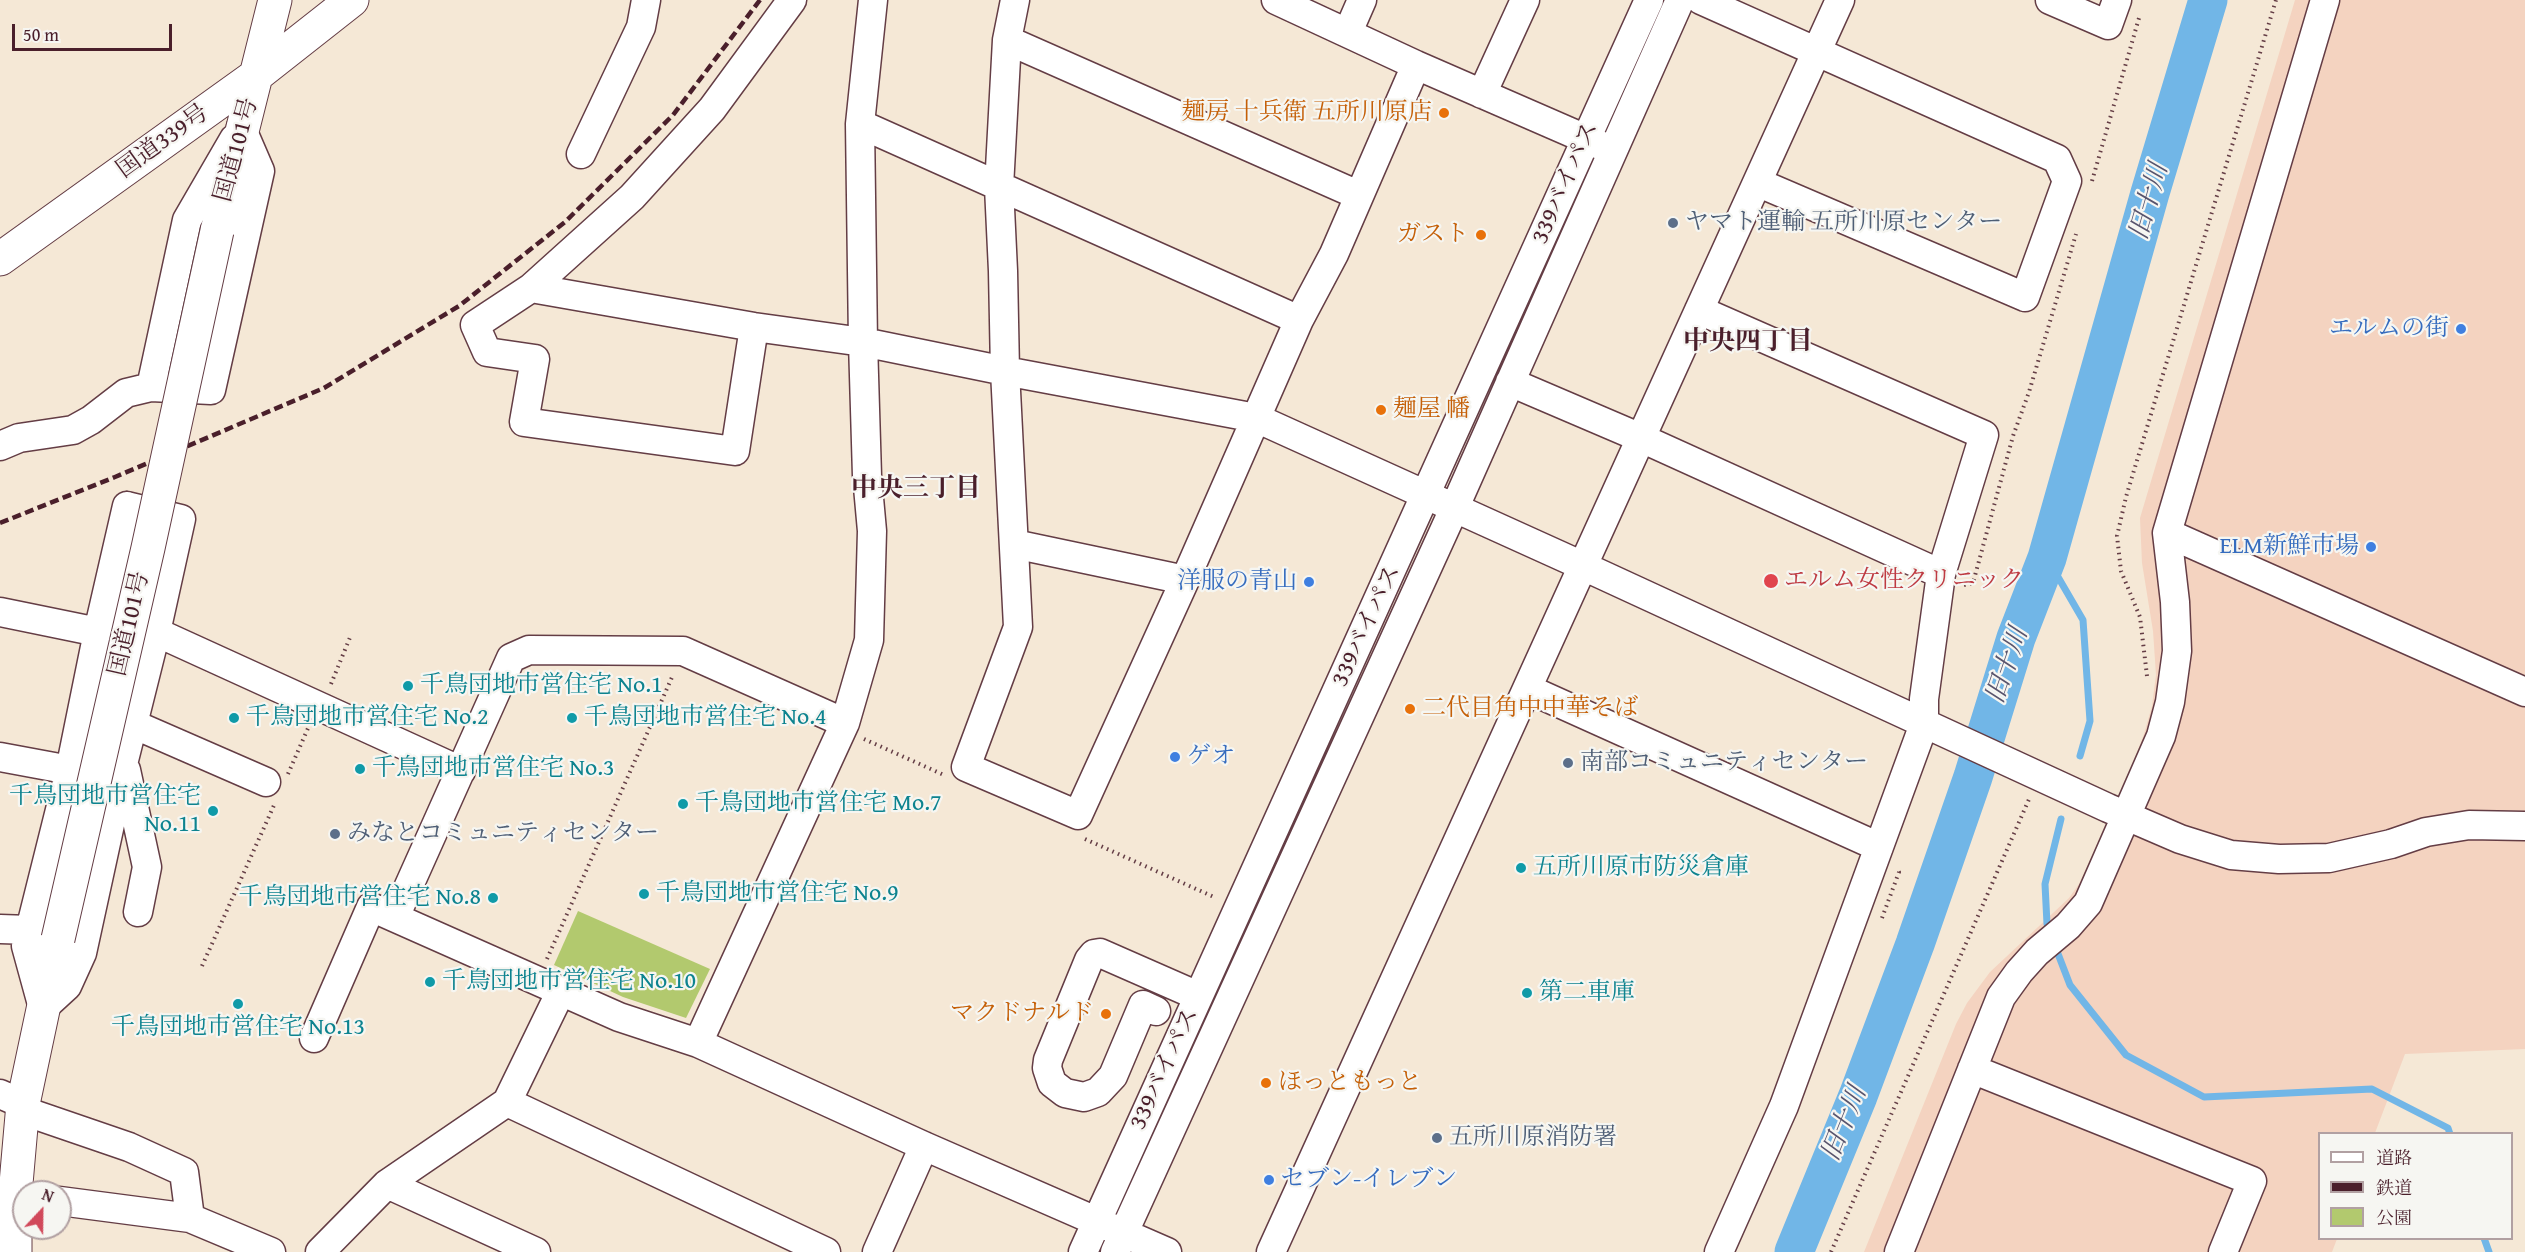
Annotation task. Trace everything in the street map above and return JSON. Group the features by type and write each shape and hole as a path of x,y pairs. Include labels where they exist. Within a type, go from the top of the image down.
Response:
{"highway":[{"name":"国道101号","path":"14,1180 16,1103 43,1008 44,934 145,560 241,127 258,74 275,0"},
{"name":"国道339号","path":"0,259 258,74 352,0"}],"street":[{"path":"581,154 641,27 646,0"},
{"path":"754,327 735,451 524,422 535,359 487,352 475,325 531,288 632,197 712,109 792,0"},
{"path":"698,1043 844,723 869,640 872,531 867,476 863,342 860,124 873,0"},
{"path":"1015,0 1007,40 999,187 1004,271 1005,372 1018,627 966,767 1078,815 1185,580 1299,320 1334,254 1416,65"},
{"path":"1276,0 1416,65 1612,150"},
{"path":"1348,32 1362,0"},
{"path":"1482,94 1525,0"},
{"name":"339バイパス","path":"1083,1252 1649,0"},
{"path":"1119,1243 1454,509 1680,0"},
{"path":"1701,0 2057,159 2067,181 2025,297 1759,183"},
{"path":"1271,1252 1699,310 1759,183 1840,0"},
{"path":"2050,0 2108,26 2129,6"},
{"path":"1899,1252 2001,997 2019,972 2088,903 2118,812 2162,736 2170,702 2177,651 2168,533 2325,0"},
{"path":"1007,40 1358,195"},
{"path":"860,124 1299,320"},
{"path":"0,446 19,438 73,430 92,420 126,393 151,387 211,390 260,171 241,127"},
{"path":"151,387 187,220 241,127"},
{"path":"531,288 754,327 863,342 1005,372 1256,418 2118,812 2180,839 2231,855 2279,859 2329,858 2391,844 2426,832 2469,825 2525,826"},
{"path":"1699,310 1984,435 1949,580 1924,699 1931,728 1879,847 1785,1106 1719,1252"},
{"path":"1510,382 1641,438 1949,580"},
{"path":"0,929 44,934 70,770 127,506 181,519 124,760 82,953 67,986 43,1008"},
{"path":"2168,533 2525,692"},
{"path":"1014,544 1185,580"},
{"path":"0,612 98,632"},
{"path":"156,632 461,771"},
{"path":"395,917 511,658 529,650 683,651 844,723"},
{"path":"1528,689 1879,847"},
{"path":"133,724 276,786"},
{"path":"0,757 70,770"},
{"path":"124,760 147,867 138,912"},
{"path":"314,1038 371,907 619,1017 698,1043 1095,1222 1119,1243 1167,1252"},
{"path":"1156,1011 1143,1005 1113,1076 1098,1092 1084,1097 1065,1093 1052,1083 1047,1068 1048,1060 1089,960 1094,954 1100,953 1198,996"},
{"path":"320,1252 387,1184 507,1102 561,991"},
{"path":"1972,1069 2252,1181 2223,1252"},
{"path":"507,1102 826,1252"},
{"path":"16,1103 129,1147 184,1172 190,1218"},
{"path":"877,1252 924,1146"},
{"path":"387,1184 536,1252"},
{"path":"72,1203 190,1218 271,1252"}],"path":[{"path":"2147,682 2140,617 2121,571 2116,536 2276,0"},
{"path":"2089,192 2129,6"},
{"path":"1949,580 1973,583 2013,436 2029,392 2079,225"},
{"path":"326,694 351,635"},
{"path":"543,968 677,666"},
{"path":"202,966 276,786 313,717"},
{"path":"1831,1252 2032,792"}],"shaded area":[{"name":"エルムの街","path":"2295,0 2525,0 2525,1049 2405,1054 2375,1132 2318,1132 2318,1240 2337,1240 2332,1252 1864,1252 1956,1024 1967,1003 1990,972 2069,898 2079,884 2125,784 2144,734 2152,706 2156,675 2153,631 2142,563 2140,518"}],"green space":[{"path":"578,911 710,969 686,1018 623,997 554,965"}],"waterway":[{"name":"旧十川","path":"1794,1252 1858,1096 1915,944 1973,777 2016,638 2047,558 2150,193 2208,0"},
{"path":"2047,558 2083,620 2090,721 2080,756"},
{"path":"2050,932 2047,924 2045,884 2061,819"},
{"path":"2055,946 2070,985 2126,1055 2204,1097 2372,1089 2448,1128 2449,1132"},
{"path":"2485,1240 2489,1252"}],"railway":[{"path":"0,523 324,388 459,306 565,222 673,115 760,0"}],"place":[{"name":"麺房 十兵衛 五所川原店","path":"1444,113"},
{"name":"ヤマト運輸 五所川原センター","path":"1673,223"},
{"name":"ガスト","path":"1481,235"},
{"name":"エルムの街","path":"2461,329"},
{"name":"麺屋 幡","path":"1381,410"},
{"name":"ELM新鮮市場","path":"2371,547"},
{"name":"エルム女性クリニック","path":"1771,581"},
{"name":"洋服の青山","path":"1309,582"},
{"name":"千鳥団地市営住宅 No.1","path":"408,686"},
{"name":"二代目角中中華そば","path":"1410,709"},
{"name":"千鳥団地市営住宅 No.2","path":"234,718"},
{"name":"千鳥団地市営住宅 No.4","path":"572,718"},
{"name":"ゲオ","path":"1175,757"},
{"name":"南部コミュニティセンター","path":"1568,763"},
{"name":"千鳥団地市営住宅 No.3","path":"360,769"},
{"name":"千鳥団地市営住宅 Mo.7","path":"683,804"},
{"name":"千鳥団地市営住宅 No.11","path":"213,811"},
{"name":"みなとコミュニティセンター","path":"335,834"},
{"name":"五所川原市防災倉庫","path":"1521,868"},
{"name":"千鳥団地市営住宅 No.9","path":"644,894"},
{"name":"千鳥団地市営住宅 No.8","path":"493,898"},
{"name":"千鳥団地市営住宅 No.10","path":"430,982"},
{"name":"第二車庫","path":"1527,993"},
{"name":"千鳥団地市営住宅 No.13","path":"238,1004"},
{"name":"マクドナルド","path":"1106,1014"},
{"name":"ほっともっと","path":"1266,1083"},
{"name":"五所川原消防署","path":"1437,1138"},
{"name":"セブン-イレブン","path":"1269,1180"}],"district":[{"name":"中央四丁目","path":"1748,342"},
{"name":"中央三丁目","path":"916,489"}]}
